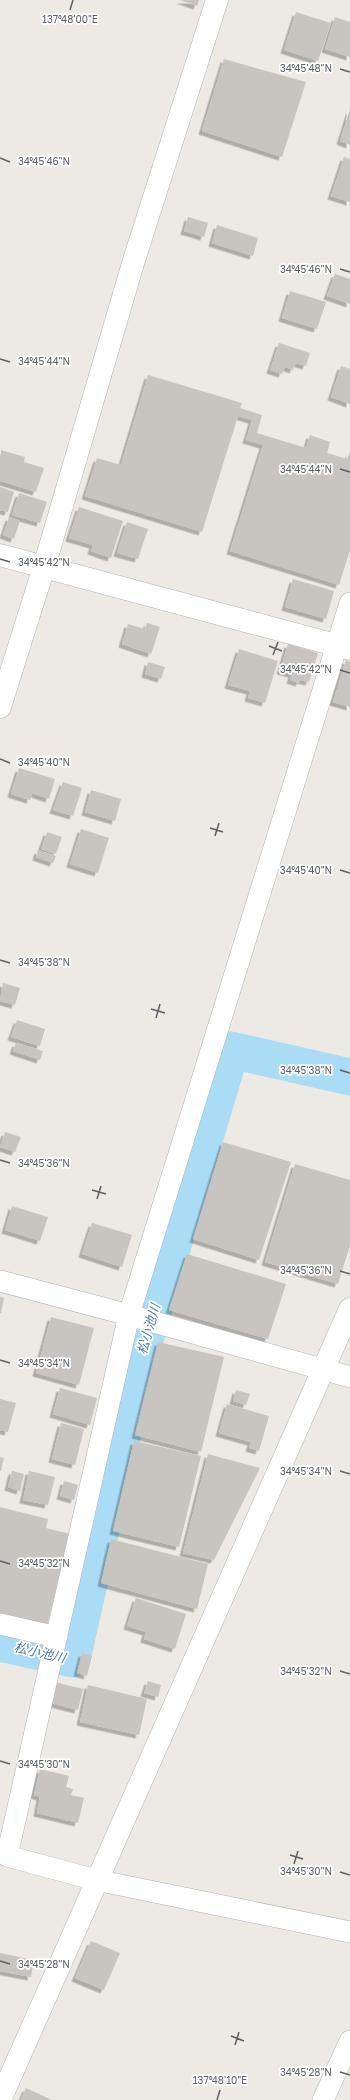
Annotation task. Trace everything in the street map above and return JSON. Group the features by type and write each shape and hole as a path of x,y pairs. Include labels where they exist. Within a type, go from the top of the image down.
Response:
{"street":[{"path":"0,707 44,566 134,260 217,0"},
{"path":"0,555 343,647"},
{"path":"350,604 343,647 291,799 133,1316 51,1666 3,1855 96,1880 350,1932"},
{"path":"0,1282 133,1316 350,1377"},
{"path":"0,2100 96,1880 350,1309"},
{"path":"0,1624 57,1637"},
{"path":"323,2100 350,2041"}],"building":[{"path":"180,0 199,0 197,6"},
{"path":"296,12 331,23 318,61 284,50"},
{"path":"335,17 350,22 350,57 325,49"},
{"path":"224,59 306,82 282,157 202,131"},
{"path":"350,109 350,145 340,141"},
{"path":"344,157 350,159 350,202 331,196"},
{"path":"188,217 208,223 204,237 184,231"},
{"path":"217,225 258,238 253,256 212,243"},
{"path":"335,274 350,279 350,304 327,296"},
{"path":"290,291 326,302 317,329 282,318"},
{"path":"279,343 310,353 306,366 296,363 293,370 285,367 282,374 270,370"},
{"path":"341,366 350,369 350,404 331,397"},
{"path":"148,375 242,403 240,408 262,415 257,433 306,448 310,435 330,442 327,453 347,459 350,452 350,550 339,585 230,551 263,445 246,440 252,420 238,416 202,532 85,496 97,458 121,465"},
{"path":"1,450 25,457 24,462 44,468 36,492 0,481"},
{"path":"0,487 14,492 8,512 0,510"},
{"path":"19,493 47,502 40,523 12,515"},
{"path":"79,507 123,521 111,558 91,551 93,545 69,538"},
{"path":"9,517 20,521 14,539 3,535"},
{"path":"127,522 148,529 138,559 117,553"},
{"path":"293,579 334,591 326,619 285,607"},
{"path":"147,623 160,627 151,654 122,644 128,624 145,629"},
{"path":"288,644 318,653 309,682 300,680 299,683 290,680 292,674 280,671"},
{"path":"239,649 278,661 265,703 248,698 250,691 228,685"},
{"path":"346,660 350,662 350,707 333,702"},
{"path":"148,662 165,667 161,679 145,674"},
{"path":"19,768 55,779 49,799 32,793 30,800 11,794"},
{"path":"63,782 82,788 73,816 53,810"},
{"path":"91,790 121,799 115,821 85,812"},
{"path":"81,829 109,838 98,873 70,864"},
{"path":"47,832 62,837 56,854 41,849"},
{"path":"38,850 56,856 53,863 36,857"},
{"path":"3,983 20,988 15,1005 0,1001"},
{"path":"17,1020 45,1029 40,1046 11,1037"},
{"path":"16,1043 43,1051 40,1060 13,1051"},
{"path":"5,1132 21,1137 15,1152 0,1147"},
{"path":"223,1142 291,1162 259,1260 193,1239"},
{"path":"295,1164 350,1180 350,1245 338,1284 265,1262"},
{"path":"12,1206 48,1217 40,1241 5,1230"},
{"path":"92,1223 132,1235 122,1267 82,1254"},
{"path":"187,1254 286,1284 268,1339 169,1310"},
{"path":"0,1297 4,1298 1,1313 0,1313"},
{"path":"51,1317 94,1328 79,1385 36,1373"},
{"path":"158,1342 224,1357 201,1452 135,1435"},
{"path":"60,1388 97,1398 90,1425 53,1414"},
{"path":"236,1390 250,1394 246,1405 233,1401"},
{"path":"0,1399 16,1403 8,1432 0,1430"},
{"path":"227,1404 269,1416 259,1451 249,1448 251,1442 219,1433"},
{"path":"61,1423 84,1429 75,1465 52,1459"},
{"path":"134,1441 201,1456 179,1547 113,1531"},
{"path":"208,1454 260,1468 214,1560 183,1553"},
{"path":"0,1457 4,1458 1,1471 0,1471"},
{"path":"12,1471 24,1474 20,1491 8,1487"},
{"path":"29,1471 55,1477 48,1505 23,1500"},
{"path":"64,1481 78,1485 74,1500 60,1496"},
{"path":"0,1507 48,1519 46,1528 70,1534 47,1626 0,1614"},
{"path":"111,1539 208,1564 197,1609 101,1583"},
{"path":"136,1598 186,1614 175,1649 144,1639 146,1632 127,1626"},
{"path":"82,1653 92,1656 87,1676 77,1673"},
{"path":"148,1681 161,1685 158,1697 144,1693"},
{"path":"55,1682 83,1689 78,1710 50,1703"},
{"path":"88,1685 147,1699 139,1735 80,1722"},
{"path":"40,1769 69,1776 66,1787 73,1789 71,1795 84,1798 78,1823 37,1813 40,1797 34,1795"},
{"path":"91,1941 120,1953 104,1990 75,1978"},
{"path":"0,1953 34,1960 31,1977 0,1971"},
{"path":"26,2088 52,2100 21,2100"}],"waterway":[{"name":"松小池川","path":"0,1643 72,1659 141,1353 231,1050 350,1077"}]}
